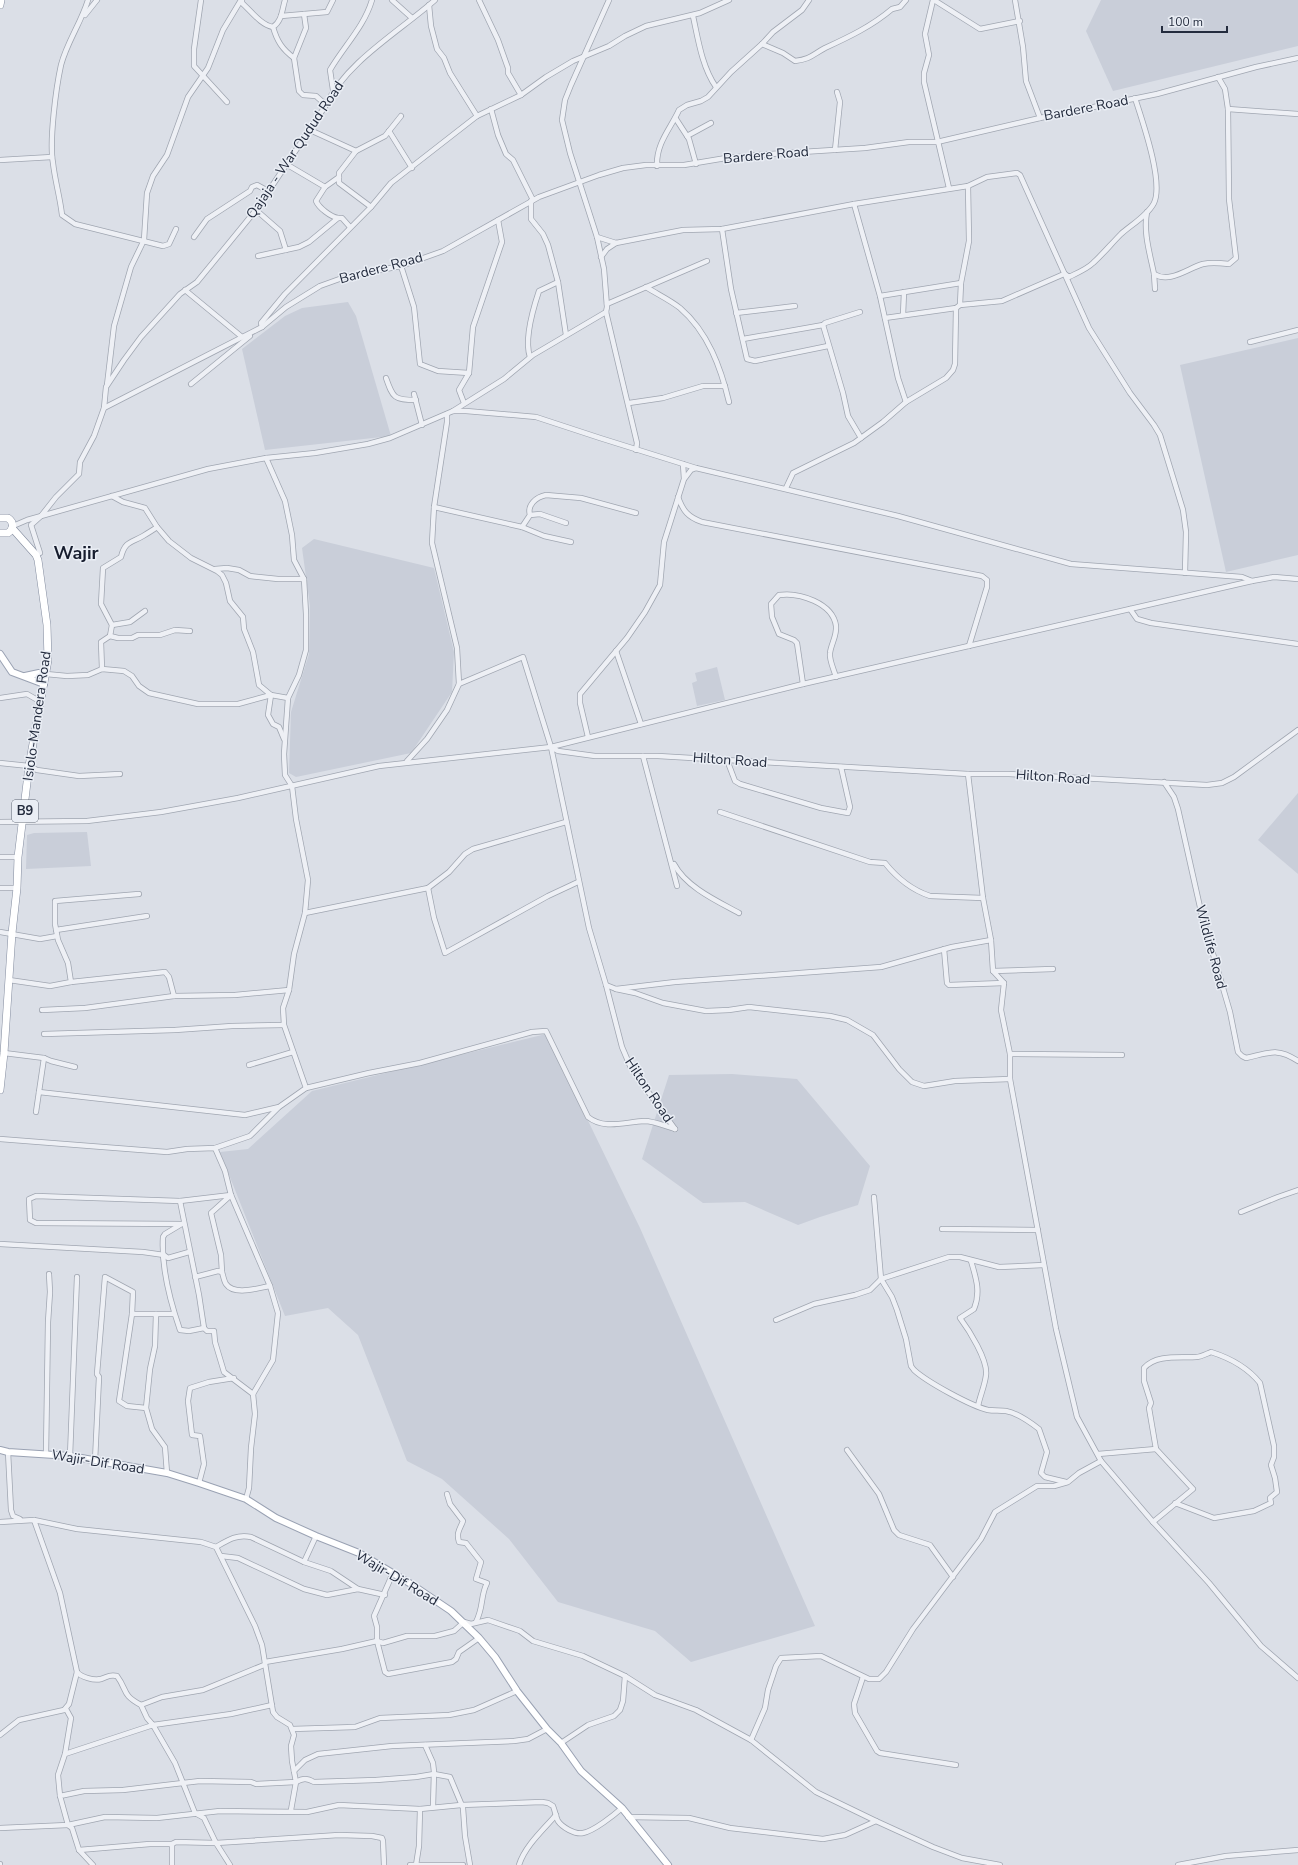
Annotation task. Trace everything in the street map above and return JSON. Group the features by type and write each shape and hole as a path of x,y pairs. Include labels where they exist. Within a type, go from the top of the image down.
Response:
{"highway":[{"path":"0,5 1,0"},
{"path":"6,520 36,555"},
{"path":"2,534 10,532 6,520"},
{"path":"2,534 22,540"},
{"name":"Isiolo-Mandera Road","path":"0,1089 17,888 18,857 24,823 29,766 46,674 48,647 47,625 40,572 36,555"}],"main road":[{"path":"0,654 12,672 44,684"},
{"path":"25,676 39,673 46,674"},
{"name":"Wajir-Dif Road","path":"0,1450 8,1452 70,1456 167,1473 199,1483 246,1499 276,1518 359,1553 393,1573 436,1600 464,1622 479,1638 517,1691 547,1729 561,1743 582,1771 622,1808 668,1865"}],"street":[{"path":"88,0 82,18 66,51 61,67 53,131 52,156 62,215 75,224 114,235 166,245 169,244 176,229"},
{"path":"82,18 98,0"},
{"path":"202,0 194,50 194,66 227,102"},
{"path":"106,387 118,307 137,252 144,240 147,192 153,176 167,155 188,97 208,68 223,30 242,0"},
{"path":"242,0 242,3 261,22 267,26 273,27"},
{"path":"273,27 277,24 281,16 285,0"},
{"path":"281,16 326,12 333,0"},
{"path":"333,90 330,70 354,37 372,0"},
{"path":"392,0 412,18"},
{"name":"Qajaja - War Qudud Road","path":"36,555 40,553 31,525 79,474 80,462 94,436 104,408 106,387 141,337 185,290 197,282 256,210 268,190 310,130 326,105 333,90 361,60 435,0"},
{"path":"479,0 498,40 508,68 508,73 521,96"},
{"path":"609,0 565,100 562,120 597,237 607,304 606,312 638,443 636,450"},
{"path":"191,384 262,327 261,323 285,294 371,207 391,183 477,116 521,96 546,76 584,55 609,46 624,36 646,26 662,21 693,16 729,0"},
{"path":"657,166 656,160 664,135 668,127 676,118 679,110 682,107 705,100 716,87 773,32 802,10 809,0"},
{"path":"762,44 795,61 807,60 823,49 849,37 892,9 900,7 906,0"},
{"path":"949,188 937,142 924,77 929,55 925,34 934,0 980,29 1020,21"},
{"path":"1015,0 1020,21 1026,81 1040,118"},
{"path":"429,5 437,49 444,58 450,73 477,116"},
{"path":"304,14 306,28 294,58 299,91 303,95 316,96 326,105"},
{"path":"693,16 704,62 710,78 716,87"},
{"path":"273,27 276,39 284,51 294,58"},
{"name":"Bardere Road","path":"262,327 286,307 327,283 345,277 401,266 449,249 532,201 580,181 623,168 696,164 719,159 864,148 909,142 937,142 1135,98 1298,58"},
{"path":"1154,274 1158,276 1180,275 1202,264 1229,264 1236,258 1229,199 1228,109 1225,89 1218,77"},
{"path":"835,150 840,102 837,92"},
{"path":"1064,274 1069,277 1092,264 1113,241 1147,212 1155,201 1156,186 1146,133 1135,98"},
{"path":"492,109 498,135 506,154 513,160 532,201 530,219 546,239 558,282 566,335"},
{"path":"1228,109 1298,114"},
{"path":"371,207 339,183 339,173 356,151 381,138 401,116"},
{"path":"676,118 687,136 696,164"},
{"path":"687,136 711,123"},
{"path":"310,130 356,151"},
{"path":"388,131 412,168"},
{"path":"0,160 52,156"},
{"path":"286,164 325,187"},
{"path":"601,257 607,249 616,243 683,230 722,229 854,204 968,186 987,177 1017,173 1020,176 1088,328 1160,436 1183,510 1186,532 1185,573"},
{"path":"339,177 325,187 317,200 317,204 333,217 342,218 350,227"},
{"path":"194,237 208,219 250,191 252,187 257,185 268,190"},
{"path":"786,488 793,473 843,449 861,438 883,422 906,402 946,378 953,370 955,364 958,306 969,241 968,186"},
{"path":"854,204 880,296 898,378 906,402"},
{"path":"256,210 280,231 286,250"},
{"path":"1147,212 1145,220 1155,289"},
{"path":"258,256 286,250 309,242 338,218"},
{"path":"464,404 459,390 469,373 474,327 502,242 498,220"},
{"path":"722,229 730,289 746,355 750,360 828,346"},
{"path":"597,237 616,243"},
{"path":"607,304 707,261"},
{"path":"401,266 414,307 420,364 438,371 469,373"},
{"path":"885,318 958,306 1002,301 1064,274"},
{"path":"530,357 527,344 539,291 558,282"},
{"path":"880,296 961,283"},
{"path":"646,287 680,308 694,323 716,359 729,402"},
{"path":"185,290 242,337"},
{"path":"903,315 904,292"},
{"path":"736,314 795,306"},
{"path":"6,520 27,520 208,469 266,458 315,454 368,444 390,438 453,411 504,379 530,357 606,312"},
{"path":"743,339 823,325 825,323 860,312"},
{"path":"823,325 848,416 861,438"},
{"path":"104,408 197,362 262,327"},
{"path":"1250,342 1298,330"},
{"path":"386,378 395,397 402,400 416,400"},
{"path":"629,403 663,398 707,385 725,386"},
{"path":"414,394 422,425"},
{"path":"453,411 532,416 696,468 786,488 913,520 1071,564 1242,576 1252,581"},
{"path":"407,761 427,739 447,710 459,684 457,648 432,543 434,507 447,414"},
{"path":"0,1139 167,1152 187,1149 215,1148 250,1136 279,1107 306,1088 284,1025 283,1008 289,990 294,954 305,913 308,880 292,786 285,775 285,739 288,698 299,675 306,650 304,579 294,560 292,535 285,501 266,458"},
{"path":"683,464 684,479"},
{"path":"588,737 580,703 580,694 590,679 616,651 637,624 660,585 664,542 684,479 691,470 696,468"},
{"path":"522,527 530,515 529,509 533,502 541,496 546,495 581,498 636,513"},
{"path":"112,496 123,502 145,508 157,527 169,541 191,558 222,576 226,582 230,601 243,617 244,629 253,652 259,685 271,695"},
{"path":"678,497 683,511 688,516 702,522 982,576 987,580 987,586 969,646"},
{"path":"434,507 522,527 544,536 571,542"},
{"path":"530,515 540,514 566,523"},
{"path":"102,669 101,642 110,636 112,625 101,604 103,568 121,557 123,549 128,542 157,527"},
{"path":"213,570 227,568 239,570 250,576 278,579 304,579"},
{"path":"1290,578 1298,575"},
{"path":"0,822 24,823 87,821 161,812 238,798 407,761 497,754 551,747 803,684 1252,581 1274,577 1298,579"},
{"path":"803,684 797,643 794,640 779,634 772,617 771,604 779,595 797,595 809,599 817,603 833,617 836,630 830,653 836,677"},
{"path":"1130,609 1137,619 1150,623 1298,644"},
{"path":"112,625 130,622 145,611"},
{"path":"110,636 118,638 132,638 138,635 160,635 175,630 190,631"},
{"path":"616,651 641,724"},
{"path":"459,684 523,657 551,747"},
{"path":"46,674 67,676 88,675 102,669 124,671 132,676 139,686 149,693 198,704 238,704 271,695 288,698"},
{"path":"0,698 27,694 41,702"},
{"path":"271,695 268,714 273,724 279,727 285,739"},
{"name":"Hilton Road","path":"551,747 558,750 589,755 727,760 968,774 1207,785 1222,783 1234,777 1298,730"},
{"name":"Hilton Road","path":"306,1088 420,1063 532,1032 546,1032 588,1117 594,1122 608,1125 646,1121 675,1129 631,1068 622,1047 589,928 578,882 551,747"},
{"path":"643,756 677,886"},
{"path":"727,760 735,781 740,784 806,804 848,813 850,808 841,767"},
{"path":"0,763 29,766 37,770 79,776 120,774"},
{"path":"968,774 983,898 991,940 993,971 1004,983 1001,1010 1010,1054 1010,1079 1062,1358 1077,1417 1101,1461 1153,1522 1209,1583 1261,1646 1298,1678"},
{"name":"Wildlife Road","path":"1164,782 1174,797 1178,809 1202,916 1230,1012 1238,1052 1246,1058 1279,1052 1286,1053 1298,1061"},
{"path":"720,812 870,862 885,863 895,876 930,896 983,898"},
{"path":"305,913 428,888 449,872 465,854 473,849 566,822"},
{"path":"0,857 18,857"},
{"path":"670,857 676,868 692,883 722,904 739,913"},
{"path":"428,888 434,918 445,953 548,896 578,882"},
{"path":"0,888 17,888"},
{"path":"71,982 68,963 57,936 55,901 139,894"},
{"path":"56,930 147,916"},
{"path":"0,932 40,939 57,936"},
{"path":"616,989 675,982 881,967 944,949 991,940"},
{"path":"944,949 947,983 949,985 1004,983"},
{"path":"993,971 1053,969"},
{"path":"9,980 50,986 71,982 165,972 169,977 174,996"},
{"path":"606,985 663,1003 706,1011 749,1007 830,1016 847,1020 873,1035 899,1069 912,1082 924,1086 955,1081 1010,1079"},
{"path":"42,1010 85,1008 174,996 235,995 289,990"},
{"path":"44,1034 284,1025"},
{"path":"249,1065 293,1052"},
{"path":"4,1053 44,1058 75,1067"},
{"path":"1010,1054 1122,1055"},
{"path":"36,1112 44,1058"},
{"path":"38,1092 245,1115 279,1107"},
{"path":"215,1148 225,1171 232,1195 270,1286 278,1313 276,1347 271,1366 253,1394 255,1414 251,1448 249,1488 246,1499"},
{"path":"1241,1212 1278,1196 1298,1190"},
{"path":"183,1224 36,1223 30,1220 30,1199 36,1196 180,1201 232,1195"},
{"path":"232,1195 210,1213 221,1255 222,1272 226,1284 233,1290 270,1286"},
{"path":"874,1196 881,1279 892,1297 897,1310 906,1339 911,1366 914,1370 943,1389 987,1410 1006,1411 1015,1414 1039,1429 1047,1452 1041,1473 1045,1477 1068,1482"},
{"path":"180,1201 183,1224 195,1277 204,1328"},
{"path":"183,1224 177,1226 163,1237 164,1267 174,1314 180,1330 188,1331 204,1328 207,1331 214,1332 215,1342 224,1372 234,1378 253,1394"},
{"path":"942,1229 994,1231 1038,1230"},
{"path":"0,1244 143,1252 164,1255 168,1258 189,1252"},
{"path":"776,1320 814,1304 855,1295 870,1290 881,1279 949,1257 999,1267 1044,1265"},
{"path":"971,1261 978,1292 974,1309 960,1318 972,1337 985,1366 986,1375 978,1406"},
{"path":"195,1277 218,1271 222,1272"},
{"path":"46,1454 48,1322 50,1292 49,1274"},
{"path":"70,1456 78,1277"},
{"path":"95,1461 99,1378 97,1374 105,1277 133,1292 132,1314 119,1402 127,1406 146,1408"},
{"path":"132,1314 174,1314"},
{"path":"156,1314 155,1346 150,1369 146,1408 152,1429 165,1447 167,1473"},
{"path":"1153,1522 1175,1503 1193,1488 1156,1449 1149,1408 1150,1403 1144,1381 1144,1368 1147,1365 1164,1358 1179,1356 1197,1357 1211,1352 1234,1361 1257,1377 1261,1388 1274,1446 1274,1457 1271,1465 1277,1492 1270,1498 1271,1503 1254,1511 1214,1518 1175,1503"},
{"path":"199,1483 204,1464 200,1436 192,1435 188,1401 190,1388 209,1382 234,1378"},
{"path":"1098,1454 1156,1449"},
{"path":"847,1450 879,1494 894,1530 899,1535 930,1545 953,1577"},
{"path":"8,1452 11,1510 13,1516 21,1520"},
{"path":"751,1740 765,1708 768,1690 776,1666 781,1658 821,1656 863,1677 874,1680 879,1679 886,1672 914,1629 984,1535 995,1512 1037,1486 1054,1486 1068,1482 1079,1473 1101,1461"},
{"path":"447,1494 450,1504 463,1521 458,1528 457,1535 459,1542 466,1543 481,1562 476,1578 487,1583 482,1592 482,1611 476,1622"},
{"path":"0,1735 19,1720 61,1712 66,1709 69,1704 77,1672 60,1593 34,1520"},
{"path":"0,1522 34,1520 77,1528 201,1542 216,1547 255,1626 262,1644 273,1712 277,1717 287,1723 292,1729 294,1735 291,1746 296,1782 291,1810"},
{"path":"216,1547 236,1536 242,1535 251,1537 304,1562 331,1571 358,1589 385,1595"},
{"path":"304,1562 316,1536"},
{"path":"221,1556 238,1558 304,1589 326,1595 358,1589"},
{"path":"393,1573 385,1595 374,1616 377,1627 377,1641 385,1672 388,1674 452,1662 456,1659 460,1652 479,1638"},
{"path":"141,1705 162,1697 203,1690 264,1663 377,1641 382,1643 407,1636 435,1636 454,1631 464,1622 471,1624 488,1620 520,1631 533,1641 583,1656 624,1676 655,1695 696,1710 751,1740 816,1792 876,1821 933,1847 962,1858 979,1863 1000,1865"},
{"path":"77,1672 82,1676 93,1679 101,1679 110,1674 117,1676 124,1692 141,1705 147,1718 175,1764 195,1813 204,1818 216,1843 230,1865"},
{"path":"561,1743 588,1724 609,1718 620,1710 623,1701 624,1676"},
{"path":"863,1677 854,1704 856,1713 877,1751 880,1753 956,1765"},
{"path":"292,1729 355,1727 380,1718 449,1715 474,1710 517,1691"},
{"path":"64,1754 153,1726 230,1714 272,1705"},
{"path":"66,1709 71,1718 58,1775 60,1796 68,1824 72,1828 79,1850 94,1865"},
{"path":"294,1772 305,1760 318,1754 392,1746 514,1741 528,1739 547,1729"},
{"path":"425,1745 433,1763 433,1807"},
{"path":"60,1796 84,1791 123,1790 200,1781 251,1782 256,1784 296,1782 307,1778 314,1782 376,1780 434,1774 450,1777 461,1805 470,1865"},
{"path":"0,1828 68,1824 105,1817 157,1818 220,1811 291,1810 307,1812 339,1806 420,1809 461,1805 548,1803 554,1806 557,1819 562,1825 573,1831 582,1833 607,1821 622,1808"},
{"path":"416,1865 419,1855 420,1809"},
{"path":"519,1865 521,1857 556,1815"},
{"path":"628,1817 689,1818 730,1828 823,1839 845,1835 876,1821"},
{"path":"79,1850 150,1844 172,1844 176,1842 216,1843 339,1835 372,1836 382,1838 384,1841 384,1865"},
{"path":"172,1844 172,1865"},
{"path":"1178,1865 1226,1856 1298,1850"},
{"path":"410,1865 463,1865"}],"shaded area":[{"path":"1101,0 1298,0 1298,46 1113,91 1086,31"},
{"path":"348,302 356,316 391,436 265,450 242,349 285,316 302,308"},
{"path":"1298,338 1298,555 1226,572 1180,365"},
{"path":"314,539 434,568 454,652 452,692 411,753 296,777 289,773 291,712 309,654 310,606 302,548"},
{"path":"717,667 725,700 697,706 692,683 697,681 695,673"},
{"path":"1298,793 1298,874 1258,840"},
{"path":"87,832 91,866 26,869 27,835 34,833"},
{"path":"546,1034 640,1228 815,1626 691,1662 655,1631 558,1602 509,1539 442,1479 407,1461 358,1335 328,1308 285,1316 220,1152 248,1149 312,1091"},
{"path":"732,1074 797,1079 870,1166 858,1205 798,1225 745,1202 703,1203 642,1159 669,1075"}],"district":[{"name":"Wajir","path":"76,553"}]}
